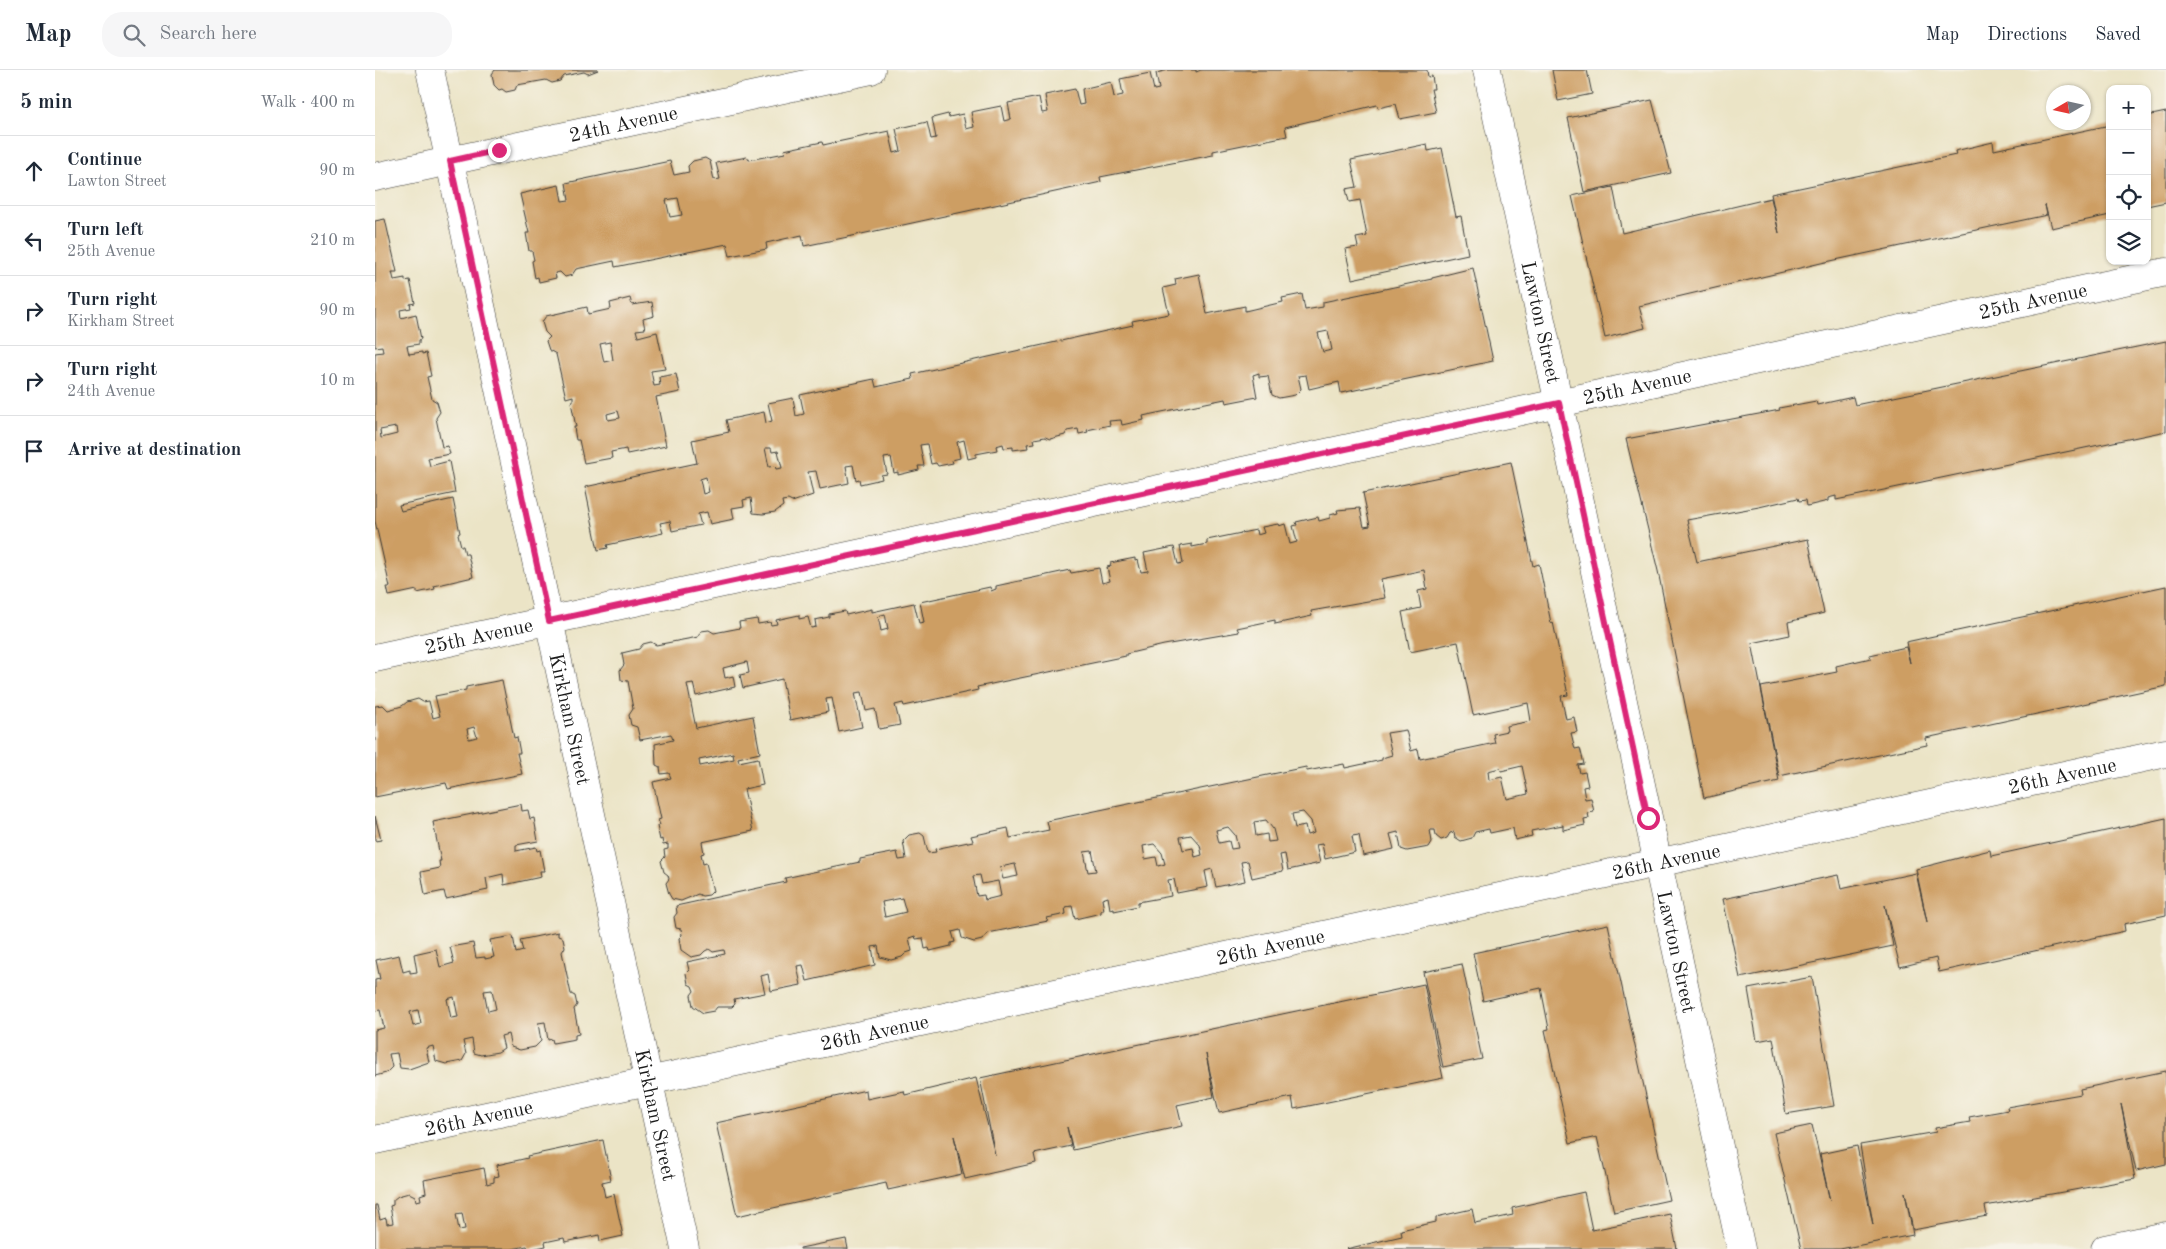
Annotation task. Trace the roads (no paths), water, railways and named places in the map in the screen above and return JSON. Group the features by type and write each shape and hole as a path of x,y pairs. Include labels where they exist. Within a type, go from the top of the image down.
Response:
{"street":[{"name":"Kirkham Street","path":"431,70 685,1249"},
{"name":"24th Avenue","path":"375,178 871,70"},
{"name":"Lawton Street","path":"1487,70 1741,1249"},
{"name":"25th Avenue","path":"375,658 2166,272"},
{"name":"26th Avenue","path":"375,1140 2166,753"},
{"path":"2105,1249 2166,1236"}]}
